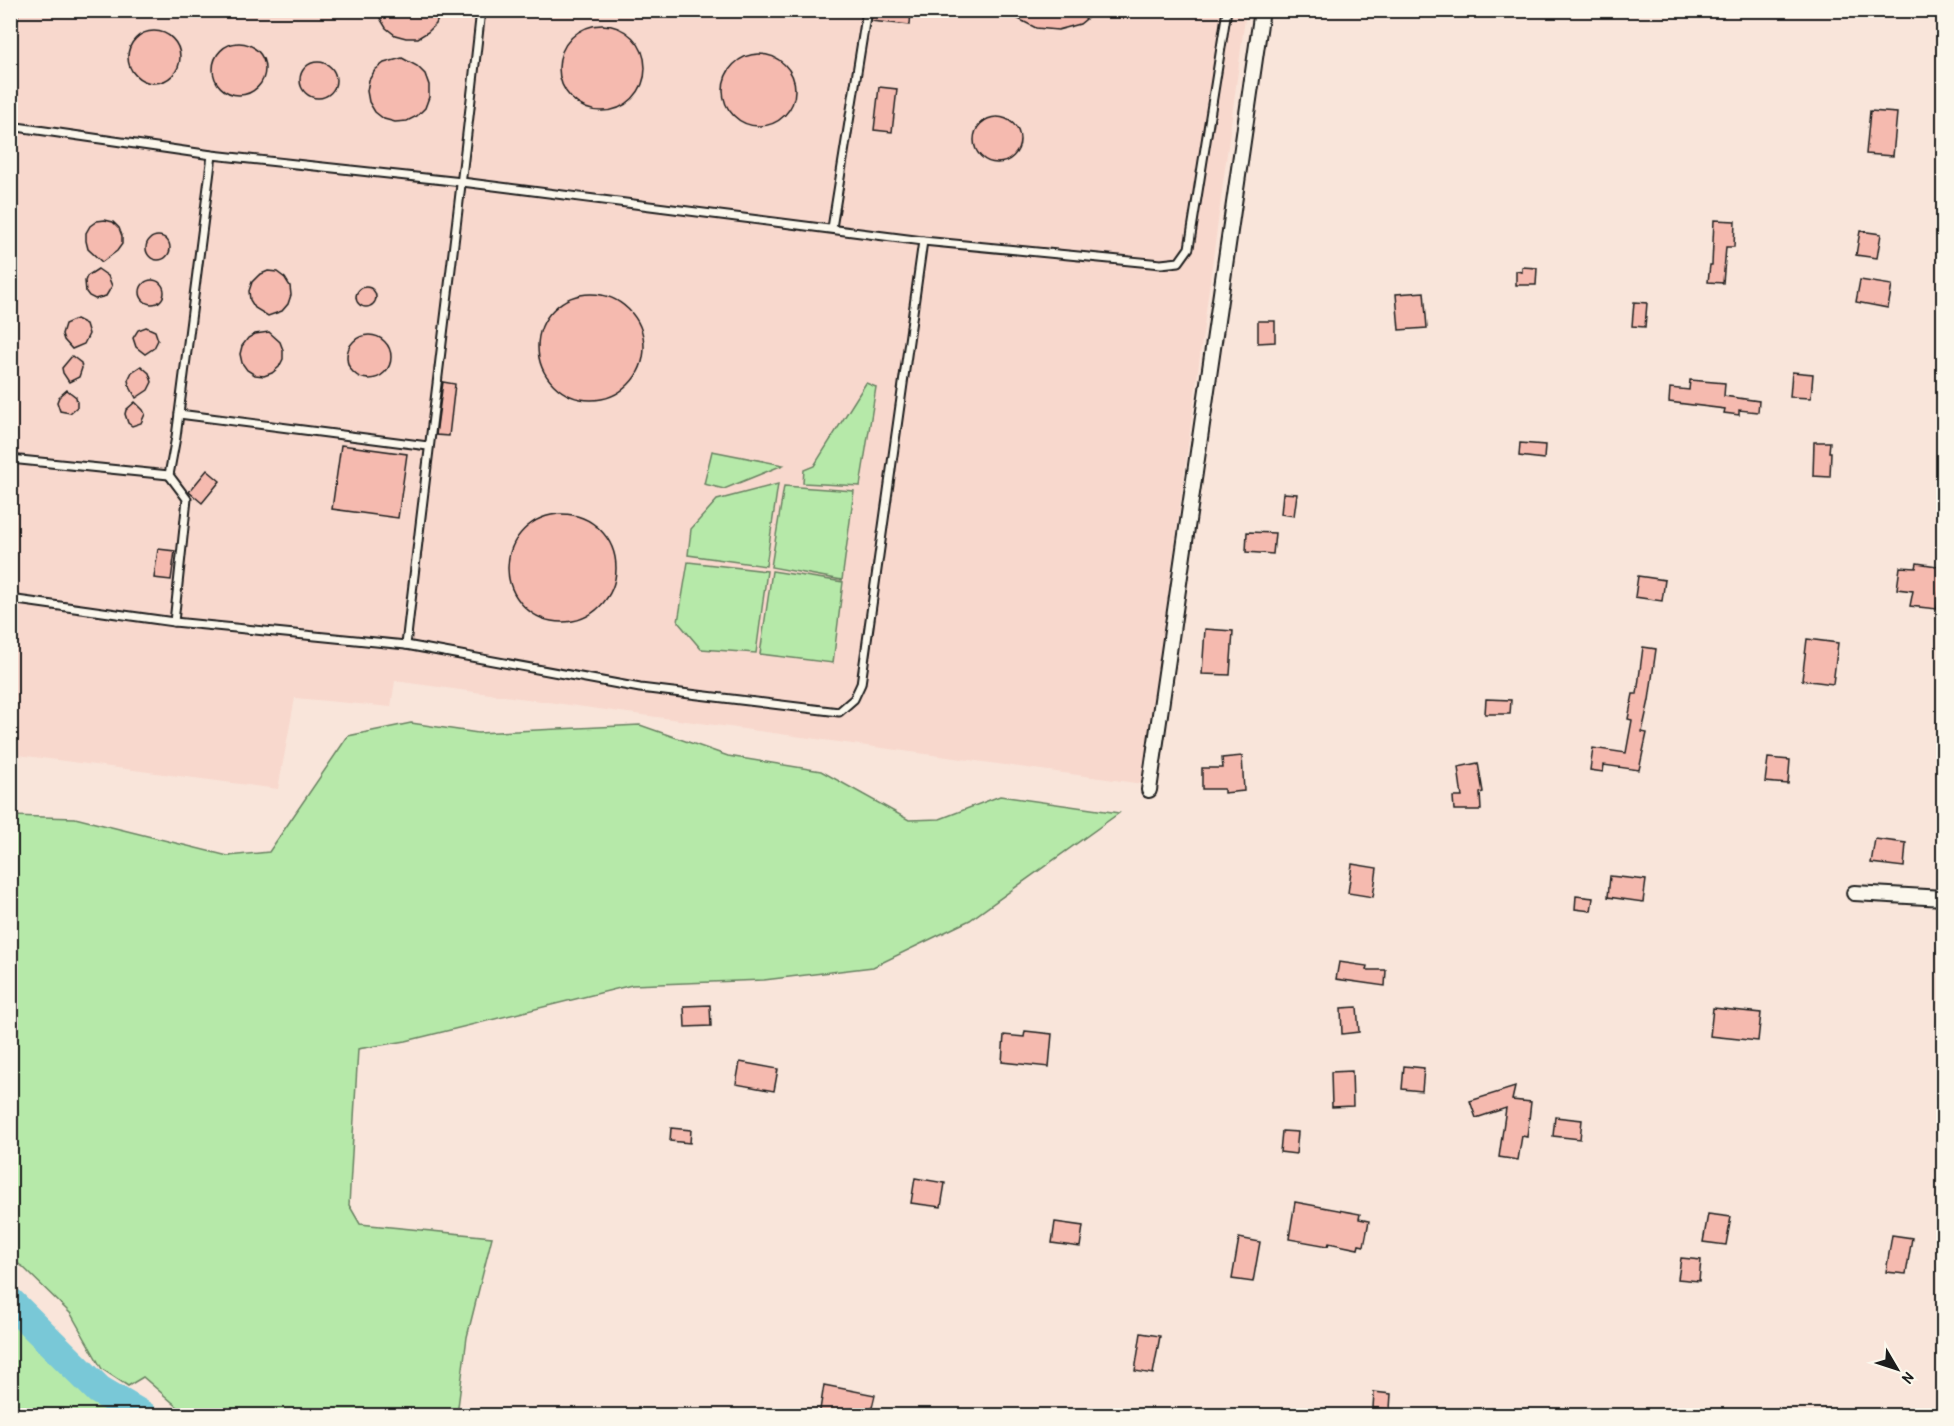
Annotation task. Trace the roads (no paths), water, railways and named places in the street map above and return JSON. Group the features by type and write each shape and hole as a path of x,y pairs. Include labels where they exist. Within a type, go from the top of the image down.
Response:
{"street":[{"path":"1149,790 1262,10"},
{"path":"1854,893 1944,898"}],"lane":[{"path":"10,37 14,10"},
{"path":"406,645 481,10"},
{"path":"832,228 867,10"},
{"path":"10,126 212,154 462,182 923,241 1161,264 1179,262 1189,248 1227,10"},
{"path":"174,622 187,499 170,475 212,154"},
{"path":"10,599 174,622 406,645 640,688 838,712 854,699 861,684 923,241"},
{"path":"179,414 428,446"},
{"path":"10,459 170,475"}],"waterway":[{"path":"10,1302 99,1390 143,1416"}]}
